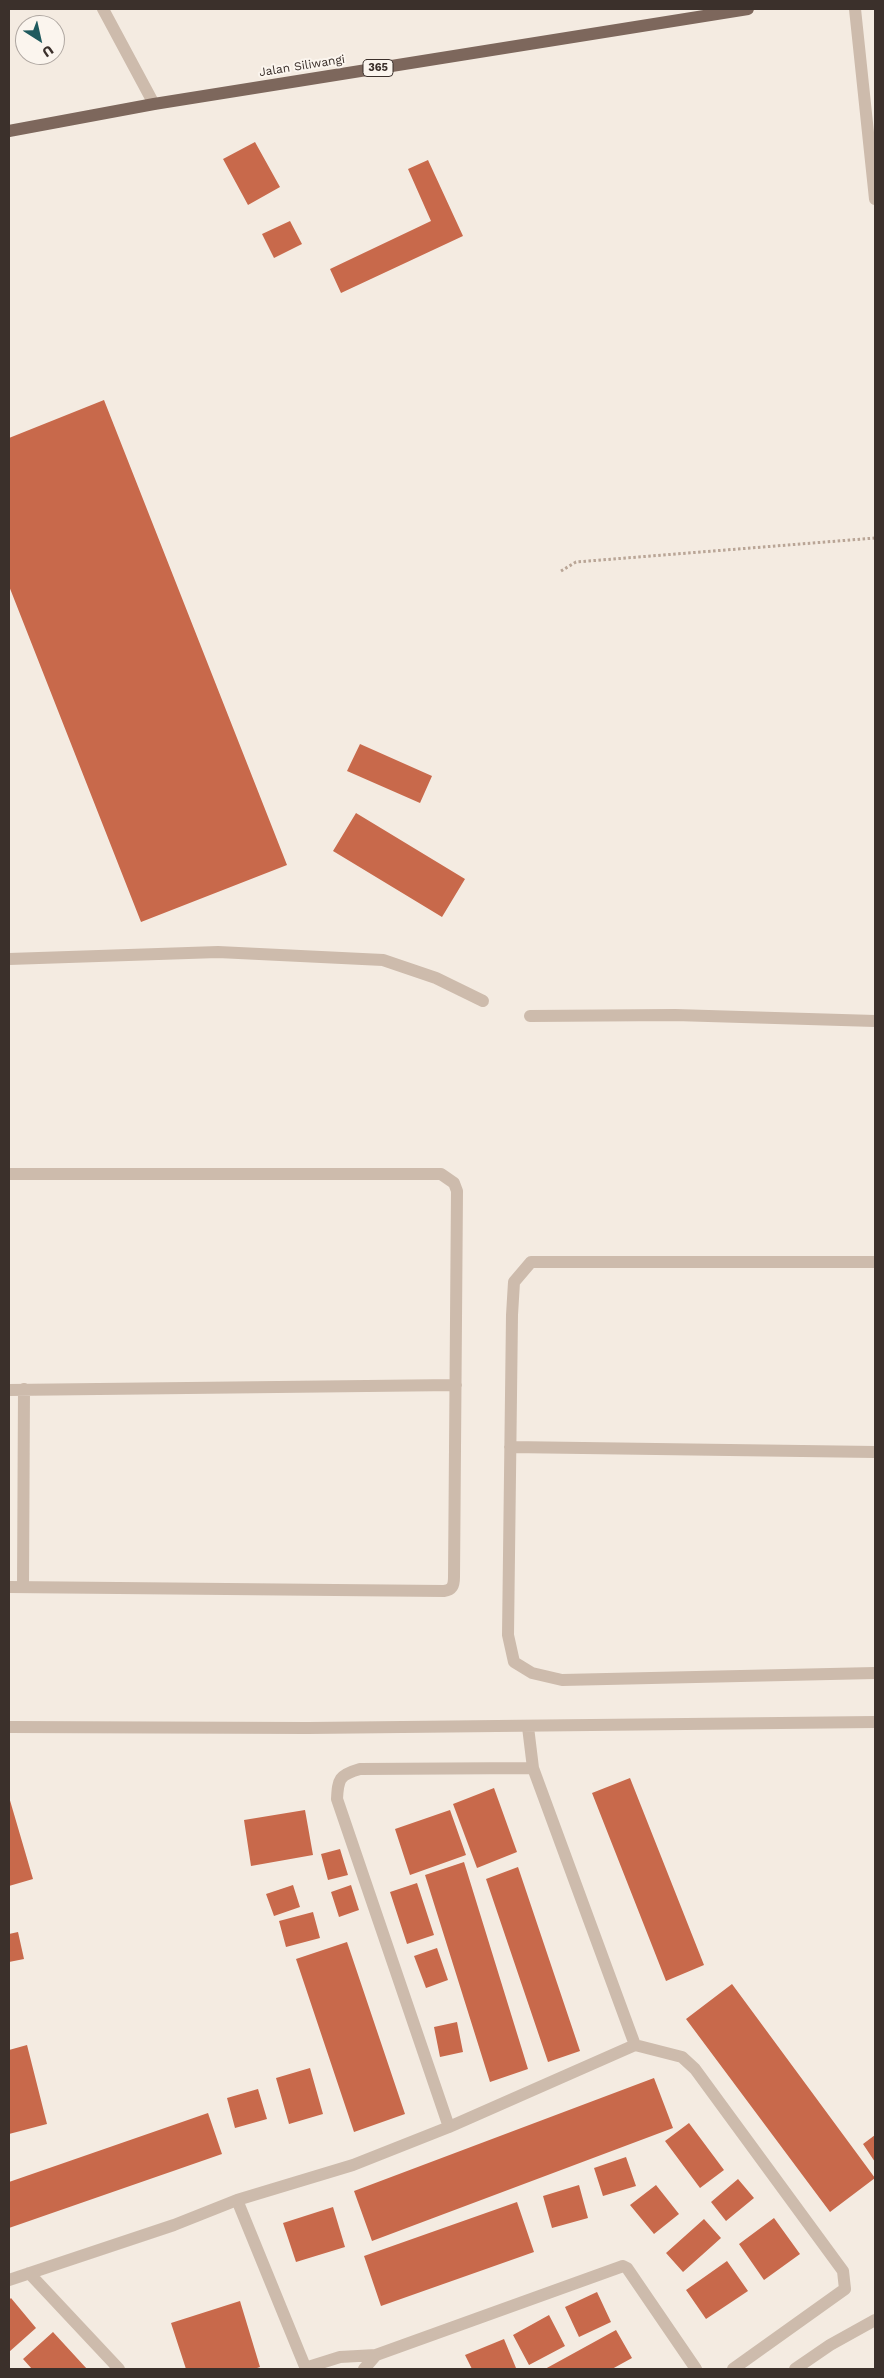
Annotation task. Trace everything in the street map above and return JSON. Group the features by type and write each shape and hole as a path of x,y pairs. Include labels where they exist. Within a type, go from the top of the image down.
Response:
{"main road":[{"name":"Jalan Siliwangi","path":"9,131 154,104 748,9"}],"street":[{"path":"103,9 154,104"},
{"path":"855,9 875,199"},
{"path":"9,959 218,952 383,960 436,978 483,1001"},
{"path":"530,1016 675,1015 875,1021"},
{"path":"9,1174 441,1174 448,1177 454,1183 457,1191 454,1583 450,1589 444,1591 9,1587"},
{"path":"875,1262 531,1262 514,1282 508,1635 514,1662 532,1673 562,1680 875,1673"},
{"path":"9,1390 456,1385"},
{"path":"23,1587 24,1389"},
{"path":"510,1447 875,1452"},
{"path":"9,1727 528,1727 875,1722"},
{"path":"528,1727 533,1768 635,2046"},
{"path":"449,2127 337,1799 339,1781 343,1775 360,1770 533,1768"},
{"path":"9,2280 174,2225 237,2200 353,2165 449,2127 635,2046 682,2057 695,2069 843,2271 845,2289 733,2369"},
{"path":"237,2200 305,2368 340,2357 376,2355 622,2266 626,2268 696,2369"},
{"path":"30,2273 119,2369"},
{"path":"795,2369 830,2345 875,2320"},
{"path":"364,2369 376,2355"}],"path":[{"path":"560,571 576,562 875,538"}],"building":[{"path":"255,142 280,187 248,205 223,159"},
{"path":"428,160 463,236 341,293 330,269 431,221 408,169"},
{"path":"290,221 302,244 274,258 262,234"},
{"path":"104,400 287,865 141,922 9,586 9,438"},
{"path":"360,744 432,776 420,803 347,771"},
{"path":"356,813 465,879 442,917 333,851"},
{"path":"630,1778 704,1965 666,1981 592,1793"},
{"path":"494,1788 517,1852 477,1868 453,1804"},
{"path":"9,1797 33,1879 9,1886"},
{"path":"305,1810 313,1855 251,1866 244,1820"},
{"path":"450,1810 466,1855 410,1875 395,1829"},
{"path":"340,1849 348,1875 328,1880 321,1854"},
{"path":"464,1862 528,2069 490,2082 425,1875"},
{"path":"518,1867 580,2051 548,2062 486,1879"},
{"path":"417,1883 434,1935 407,1944 390,1892"},
{"path":"293,1885 300,1907 274,1916 266,1894"},
{"path":"351,1885 359,1910 339,1917 331,1892"},
{"path":"313,1912 320,1938 286,1947 279,1921"},
{"path":"18,1932 24,1959 9,1962 9,1934"},
{"path":"347,1942 405,2114 354,2132 296,1959"},
{"path":"437,1948 448,1980 426,1988 414,1956"},
{"path":"732,1984 875,2178 830,2212 686,2019"},
{"path":"457,2022 463,2052 440,2057 434,2027"},
{"path":"27,2045 47,2124 9,2134 9,2050"},
{"path":"310,2068 323,2114 289,2124 276,2078"},
{"path":"654,2078 673,2128 372,2241 354,2191"},
{"path":"258,2089 267,2119 235,2128 227,2098"},
{"path":"208,2113 222,2154 9,2228 9,2182"},
{"path":"689,2123 724,2170 700,2188 665,2141"},
{"path":"875,2135 875,2162 863,2144"},
{"path":"626,2157 636,2186 603,2196 594,2168"},
{"path":"738,2179 754,2198 726,2221 711,2202"},
{"path":"579,2185 588,2218 552,2228 543,2196"},
{"path":"656,2185 679,2214 654,2234 630,2205"},
{"path":"517,2202 534,2252 381,2306 364,2256"},
{"path":"333,2207 345,2247 296,2262 283,2223"},
{"path":"774,2218 800,2254 764,2280 739,2244"},
{"path":"704,2219 721,2238 683,2272 666,2253"},
{"path":"727,2261 748,2291 706,2319 686,2290"},
{"path":"597,2292 611,2322 579,2337 565,2307"},
{"path":"11,2298 36,2328 9,2352 9,2300"},
{"path":"240,2301 260,2367 254,2369 186,2369 171,2323"},
{"path":"549,2315 565,2346 529,2365 513,2335"},
{"path":"616,2330 632,2358 612,2369 545,2369"},
{"path":"53,2332 87,2369 32,2369 23,2359"},
{"path":"504,2339 516,2368 472,2369 465,2355"}]}
